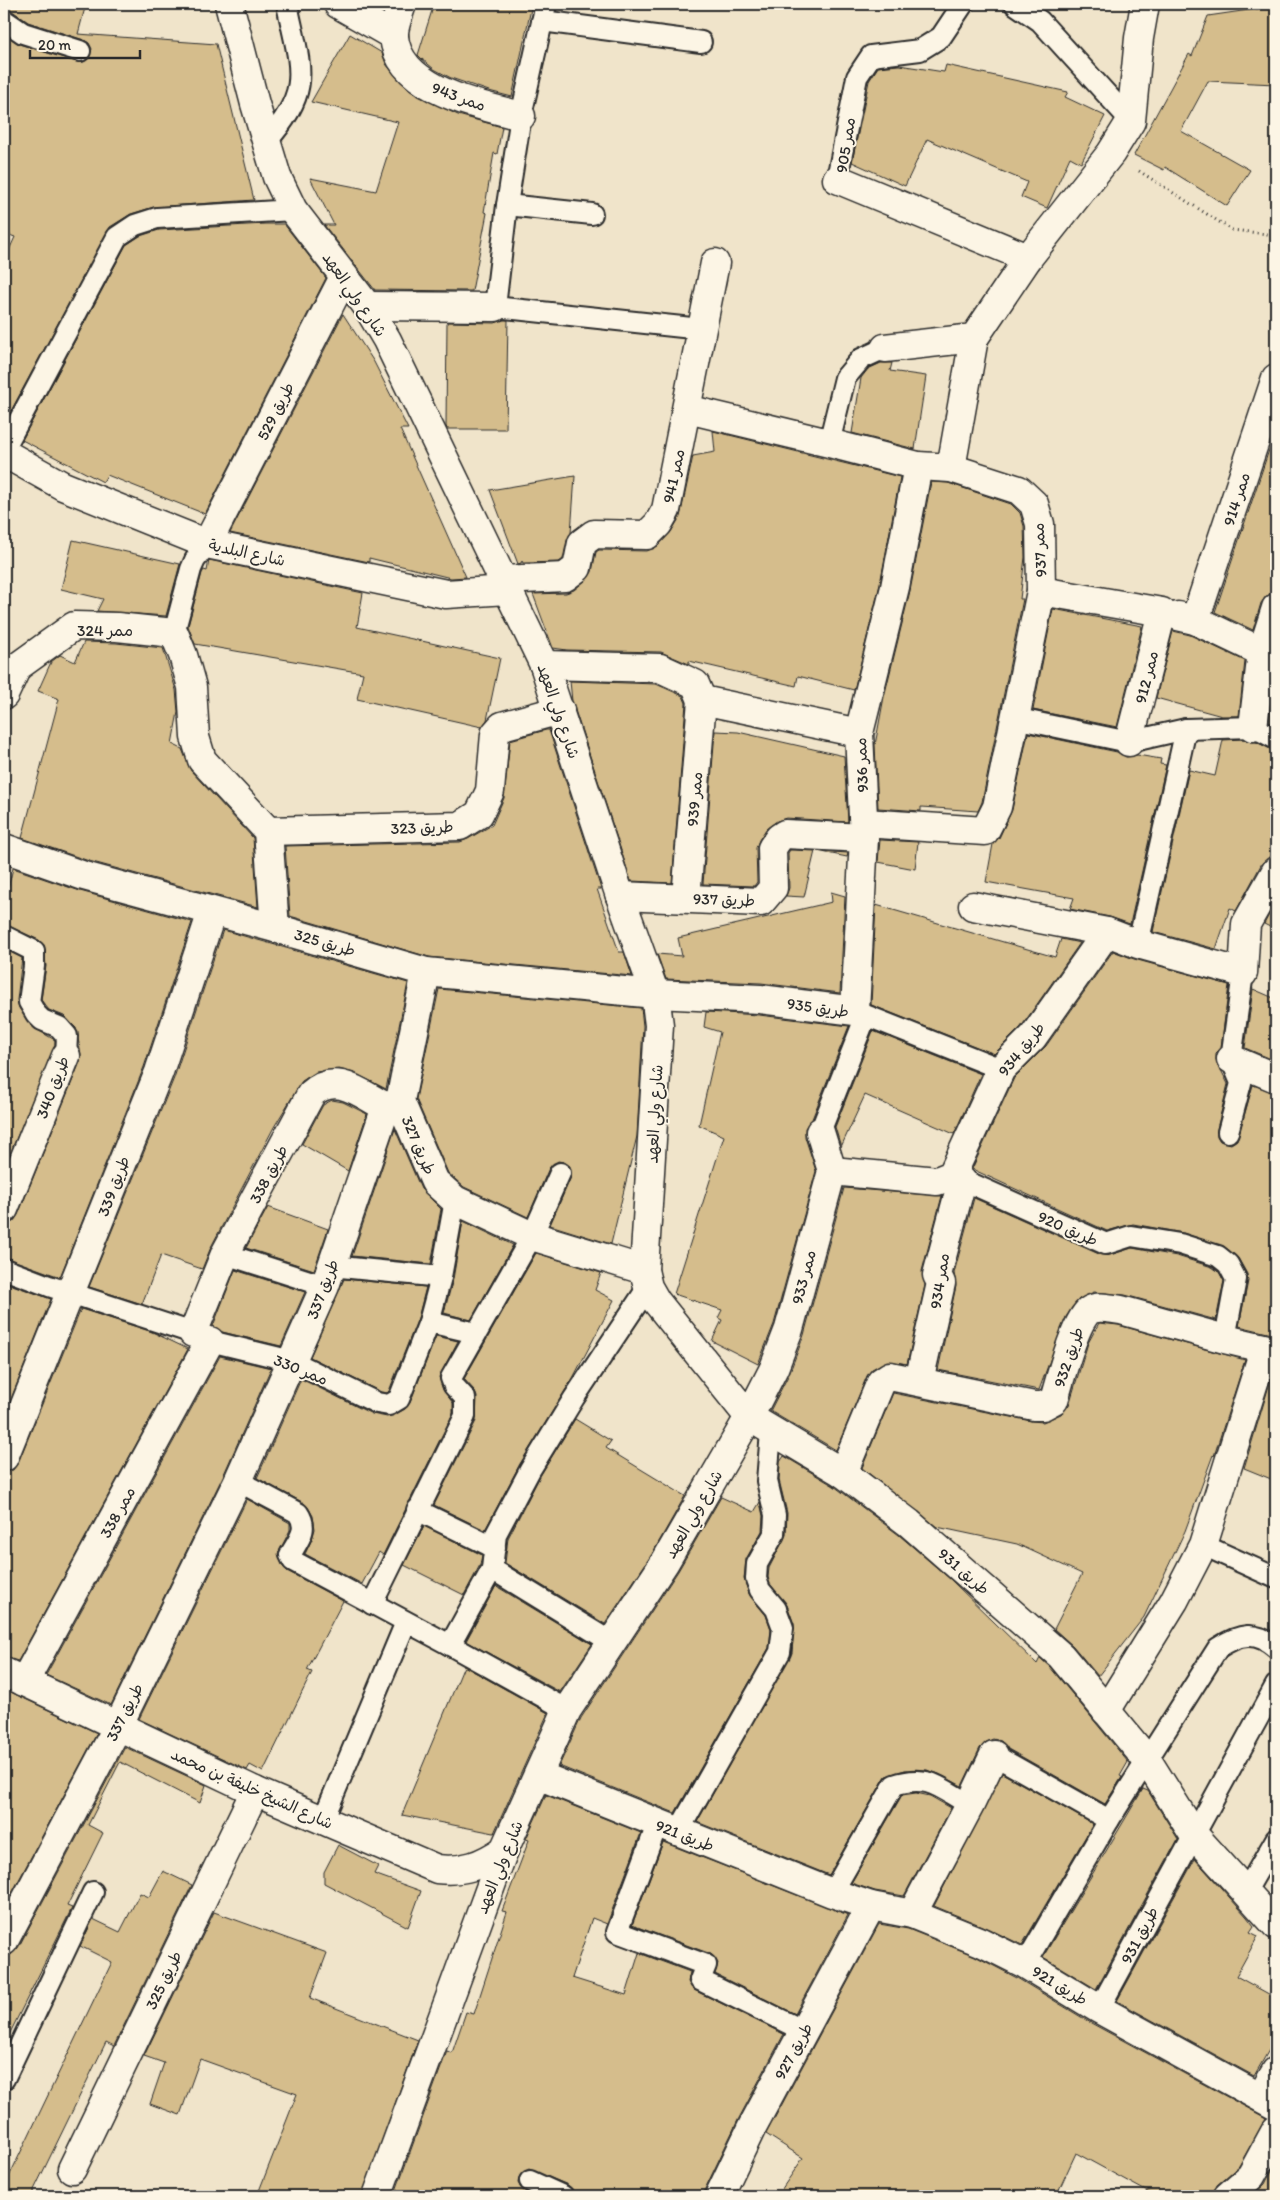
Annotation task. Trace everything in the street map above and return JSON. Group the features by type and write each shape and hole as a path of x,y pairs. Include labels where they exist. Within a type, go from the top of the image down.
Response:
{"street":[{"name":"شارع ولي العهد","path":"229,4 277,177 293,210 367,306 387,340 544,665 620,896 655,994 659,1025 646,1279"},
{"path":"338,4 394,36 402,4"},
{"path":"951,468 974,338 1028,258 1111,153 1131,121 1139,38 1145,4"},
{"name":"ممر 943","path":"394,36 398,53 409,69 426,83 465,100 521,116"},
{"name":"ممر 905","path":"837,178 1028,258"},
{"name":"ممر 941","path":"504,585 565,577 577,568 582,542 594,534 647,534 658,524 666,510 715,263"},
{"name":"طريق 529","path":"207,544 344,277"},
{"path":"367,306 495,307"},
{"path":"885,348 974,338"},
{"name":"ممر 914","path":"1195,620 1276,378"},
{"name":"ممر 937","path":"687,410 918,466 951,468 1019,490 1034,504 1040,524 1041,591 997,807 985,831 864,830"},
{"name":"شارع البلدية","path":"4,453 63,486 207,544 446,594 504,585"},
{"name":"ممر 936","path":"860,1014 864,830 859,733 895,587 918,466"},
{"path":"1041,591 1162,612 1195,620 1262,652"},
{"path":"1265,733 1262,652 1276,608"},
{"name":"ممر 912","path":"1129,742 1162,612"},
{"name":"ممر 324","path":"4,694 11,665 74,626 117,627 174,633"},
{"path":"174,633 183,655 192,687 195,737 202,760 268,831 274,928"},
{"path":"544,665 660,668 695,684 702,700 859,733"},
{"name":"ممر 939","path":"686,898 702,700"},
{"name":"طريق 323","path":"268,831 460,826 479,814 490,791 495,734 502,726 560,710"},
{"name":"طريق 937","path":"620,896 761,902 773,888 772,848 779,838 786,834 864,830"},
{"name":"طريق 325","path":"4,848 84,876 426,972 655,994"},
{"path":"973,906 1107,932 1138,944 1244,973 1246,924 1276,871"},
{"name":"طريق 339","path":"4,1457 158,1072 212,912"},
{"name":"طريق 934","path":"957,1178 1001,1069 1033,1037 1107,932"},
{"name":"طريق 327","path":"426,972 393,1104 434,1182 455,1200 532,1236 646,1279"},
{"name":"طريق 935","path":"655,994 760,999 860,1014"},
{"name":"طريق 340","path":"4,1209 9,1180 66,1056"},
{"path":"1231,1058 1276,1078"},
{"name":"طريق 338","path":"201,1337 225,1254 311,1094 320,1086 333,1083 344,1084 393,1104"},
{"name":"طريق 337","path":"4,1941 118,1726 238,1480 328,1276 393,1104"},
{"path":"820,1132 832,1171 937,1180 957,1178"},
{"name":"ممر 933","path":"760,1424 774,1368 789,1330 832,1171"},
{"name":"ممر 934","path":"919,1381 941,1283 938,1275 957,1178"},
{"path":"646,1279 656,1301 760,1424"},
{"name":"طريق 932","path":"843,1473 881,1382 890,1376 1034,1406 1043,1406 1054,1400 1079,1322 1089,1310 1104,1307 1270,1350 1203,1545 1174,1601 1106,1711"},
{"name":"ممر 338","path":"14,1677 201,1337"},
{"name":"شارع ولي العهد","path":"377,2196 504,1850 567,1710 611,1642 760,1424"},
{"name":"طريق 931","path":"760,1424 843,1473 909,1523 1061,1656 1147,1760 1194,1835 1276,1925"},
{"name":"شارع الشيخ خليفة بن محمد","path":"14,1677 255,1791 437,1869 454,1871 469,1869 486,1862 504,1850"},
{"path":"912,1914 970,1805 994,1755"},
{"name":"طريق 921","path":"538,1776 832,1893 871,1906 912,1914 981,1942 1025,1964 1100,2009 1269,2101"},
{"name":"طريق 325","path":"72,2169 255,1791"},
{"name":"طريق 927","path":"719,2196 752,2127 871,1906"},
{"path":"1269,2101 1276,2071"},
{"path":"1228,2196 1251,2176 1276,2130"}],"lane":[{"path":"266,142 289,114 299,91 301,76 287,4"},
{"name":"ممر 905","path":"837,178 858,77 871,56 920,50 941,37 963,4"},
{"path":"1015,4 1040,21 1131,121"},
{"path":"701,42 544,12 521,116 507,205 495,307 701,329"},
{"path":"4,20 23,33 80,51"},
{"path":"507,205 592,214"},
{"path":"4,449 117,237 135,225 157,218 293,210"},
{"path":"829,443 845,378 861,360 885,348"},
{"path":"174,633 191,569 200,552 207,544"},
{"path":"1014,718 1129,742 1186,729 1265,733"},
{"path":"1138,944 1186,729"},
{"name":"طريق 340","path":"4,936 34,951 29,1002 42,1020 59,1027 67,1036 66,1056"},
{"path":"1228,1132 1241,1083 1231,1058 1244,973"},
{"path":"820,1132 860,1014"},
{"name":"طريق 935","path":"860,1014 1001,1069"},
{"path":"372,1604 465,1416 465,1398 454,1386 451,1378 532,1236 560,1173"},
{"name":"طريق 920","path":"957,1178 1106,1244 1131,1236 1180,1244 1218,1256 1228,1264 1236,1278 1225,1339"},
{"name":"ممر 330","path":"4,1269 201,1337 292,1361 378,1403 389,1405 399,1399 430,1322 441,1277 455,1200"},
{"path":"225,1254 328,1276 441,1277"},
{"path":"450,1645 492,1569 496,1534 530,1470 646,1279"},
{"path":"430,1322 476,1333"},
{"path":"760,1424 767,1481 775,1515 774,1534 758,1564 756,1579 760,1590 776,1609 783,1628 780,1652 668,1828 617,1932 706,1965 700,1980 804,2030"},
{"path":"238,1480 298,1513 304,1521 304,1530 290,1555 293,1561 567,1710"},
{"path":"417,1510 495,1548"},
{"path":"1203,1545 1276,1578"},
{"path":"492,1569 611,1642"},
{"path":"323,1820 406,1622"},
{"path":"1025,1964 1109,1820 1218,1648 1232,1639 1245,1636 1262,1637 1276,1648"},
{"path":"1194,1835 1276,1685"},
{"path":"994,1755 1109,1820"},
{"path":"832,1893 894,1785 910,1780 926,1780 970,1805"},
{"name":"طريق 931","path":"1100,2009 1194,1835"},
{"path":"1246,1891 1276,1839"},
{"path":"4,2079 93,1892"},
{"path":"530,2181 563,2196"}],"path":[{"path":"1111,153 1232,230 1276,235"}],"building":[{"path":"4,4 86,4 78,34 216,44 254,200 154,207 131,214 110,227 4,424 4,261 15,237 4,233 4,34 19,44 77,62 83,62 88,59 92,49 89,43 84,40 28,22 11,10 4,8"},
{"path":"434,4 532,4 512,97 451,78 434,69 418,55"},
{"path":"1276,6 1276,84 1208,81 1181,131 1250,170 1227,206 1165,167 1164,170 1134,155 1189,54 1192,56 1208,16"},
{"path":"350,34 382,53 386,64 398,79 418,96 458,115 502,127 497,154 494,153 484,212 487,213 472,291 375,290 324,225 334,225 310,178 376,191 398,122 311,102"},
{"path":"899,65 944,72 946,65 1068,92 1065,97 1105,116 1081,163 1070,157 1047,208 1021,197 1027,182 927,139 905,186 852,162 869,81 878,67"},
{"path":"284,224 326,278 205,514 107,475 103,482 22,440 126,245 140,236 159,230"},
{"path":"343,314 374,362 408,429 400,429 466,577 451,578 369,558 369,562 230,533"},
{"path":"508,320 506,429 447,429 447,322 495,323"},
{"path":"881,363 892,363 890,371 926,376 915,449 852,433 861,378 868,369"},
{"path":"1276,429 1276,593 1266,596 1261,603 1253,630 1215,612"},
{"path":"713,431 900,477 880,584 854,690 798,676 796,686 689,661 689,664 661,652 553,648 533,594 566,593 574,590 592,572 596,552 599,550 647,551 658,546 671,532 680,517 693,456 715,452"},
{"path":"575,476 571,533 567,540 563,559 559,562 523,563 522,561 518,564 490,490"},
{"path":"931,482 948,483 1011,504 1020,513 1024,526 1025,557 1020,599 1023,599 982,802 978,811 921,807 921,811 878,808 875,745 884,697 910,591"},
{"path":"73,540 180,564 166,616 97,611 103,599 61,589"},
{"path":"209,560 363,593 357,627 500,658 487,720 482,727 357,699 363,673 195,644 188,626 202,573 204,570 207,571"},
{"path":"1053,609 1142,626 1117,727 1033,710"},
{"path":"1173,631 1190,635 1245,661 1239,716 1222,716 1156,698"},
{"path":"84,642 163,648 176,690 178,712 172,744 182,749 191,771 253,838 258,907 89,861 22,838 59,699 38,691 51,662 60,655 75,662"},
{"path":"1276,664 1276,726 1269,722"},
{"path":"570,681 656,684 683,696 686,703 672,883 631,881 572,701"},
{"path":"549,730 601,889 597,889 619,952 624,952 632,976 429,957 290,916 285,846 460,842 468,839 492,825 504,798 510,740"},
{"path":"715,731 738,732 844,756 848,822 786,818 777,821 766,829 756,848 757,882 754,886 703,884"},
{"path":"1028,733 1117,752 1126,757 1137,755 1161,759 1160,764 1166,765 1130,924 1110,917 1070,909 1074,898 986,882 993,844 999,838 1012,810"},
{"path":"1243,739 1256,742 1276,751 1276,855 1269,857 1262,863 1236,911 1230,908 1216,949 1153,932 1189,770 1215,776 1223,740"},
{"path":"880,840 918,842 915,869 878,862"},
{"path":"790,850 815,851 804,897 786,896 789,888 788,853"},
{"path":"817,851 848,853 847,857"},
{"path":"13,868 80,891 192,922 144,1067 60,1277 4,1257 4,1230 6,1224 13,1222 18,1215 80,1062 81,1054 76,1028 64,1016 49,1010 41,1000 46,966 44,945 39,940 4,924 4,904"},
{"path":"831,892 845,896 840,993 761,983 666,979 657,954 682,956 678,938 832,902"},
{"path":"1276,902 1276,930 1264,924"},
{"path":"876,905 1055,957 1061,939 1080,943 1021,1027 994,1054 871,1005"},
{"path":"223,930 408,983 386,1089 355,1073 339,1069 316,1072 302,1081 274,1127 211,1247 202,1269 161,1255 142,1304 89,1287 174,1078"},
{"path":"4,949 22,958 17,1000 19,1008 34,1028 55,1040 55,1046 4,1168"},
{"path":"1113,951 1134,959 1229,985 1221,1048 1216,1053 1216,1060 1228,1084 1217,1129 1217,1136 1220,1141 1231,1144 1237,1140 1253,1085 1276,1093 1276,1335 1239,1326 1248,1281 1247,1274 1238,1258 1225,1247 1183,1233 1133,1224 1107,1231 972,1169 1014,1078 1046,1046"},
{"path":"439,989 641,1008 643,1026 637,1136 611,1244 550,1225 571,1177 570,1166 564,1162 558,1161 549,1168 528,1217 464,1187 448,1173 416,1099"},
{"path":"1253,989 1276,999 1276,1061 1245,1048"},
{"path":"706,1012 759,1015 849,1026 812,1119 805,1128 805,1137 816,1171 774,1324 758,1364 712,1341 722,1320 718,1318 722,1310 674,1294 724,1136 699,1125 720,1032 704,1027"},
{"path":"873,1031 981,1074 954,1134 865,1095 841,1147 835,1127"},
{"path":"332,1100 343,1102 367,1114 348,1171 302,1144 323,1105"},
{"path":"395,1129 421,1189 441,1209 431,1264 352,1256"},
{"path":"844,1188 942,1196 922,1271 925,1285 907,1364 887,1361 872,1369 867,1376 836,1450 770,1411 789,1374 804,1335"},
{"path":"974,1198 1101,1255 1110,1255 1132,1248 1177,1256 1212,1267 1219,1272 1224,1281 1216,1320 1125,1295 1094,1292 1079,1299 1066,1317 1039,1390 938,1370 956,1286 954,1273"},
{"path":"268,1207 328,1229 314,1270 246,1248"},
{"path":"463,1221 513,1245 471,1320 444,1313 453,1279"},
{"path":"536,1253 601,1273 595,1290 614,1300 573,1378 520,1464 485,1530 434,1505 476,1421 477,1397 474,1390 464,1379"},
{"path":"235,1270 305,1292 281,1346 222,1332 213,1326"},
{"path":"344,1279 426,1287 418,1318 387,1393 381,1392 310,1357"},
{"path":"4,1282 51,1299 4,1416"},
{"path":"81,1309 150,1331 188,1349 18,1661 4,1657 4,1472 13,1470 18,1463"},
{"path":"1099,1323 1118,1325 1245,1360 1214,1456 1185,1531 1144,1617 1098,1676 1073,1646 1054,1629 1082,1574 1017,1544 937,1527 862,1468 893,1393 1031,1421 1043,1422 1061,1414 1069,1405 1088,1343"},
{"path":"436,1336 458,1341 439,1377 443,1390 453,1403 453,1413 383,1555 379,1552 362,1584 305,1554 315,1529 313,1516 308,1507 257,1478 301,1379 372,1414 387,1417 394,1415 405,1409 410,1403"},
{"path":"220,1356 271,1368 224,1474 111,1705 46,1675"},
{"path":"1276,1366 1276,1481 1244,1468"},
{"path":"575,1419 611,1441 606,1448 685,1496 652,1554 605,1624 505,1563 508,1538 540,1476"},
{"path":"784,1456 834,1486 899,1535 950,1579 1037,1664 1040,1658 1050,1667 1128,1762 1120,1776 1122,1777 1105,1804 1008,1749 1001,1741 993,1739 986,1742 980,1748 962,1786 927,1770 905,1770 886,1776 829,1875 697,1822 792,1653 794,1624 787,1605 770,1584 768,1577 769,1568 786,1535 787,1513 779,1480 780,1462"},
{"path":"721,1497 754,1512 760,1502 763,1516 762,1531 746,1559 744,1579 749,1594 766,1615 771,1629 769,1648 675,1813 559,1766 581,1718 678,1571"},
{"path":"247,1499 290,1523 290,1530 278,1554 283,1567 287,1571 343,1601 307,1670 312,1672 263,1772 250,1765 247,1770 139,1719"},
{"path":"424,1526 482,1555 480,1565 464,1595 404,1565"},
{"path":"496,1586 592,1644 560,1692 466,1641"},
{"path":"464,1666 548,1713 494,1833 402,1815"},
{"path":"4,1689 97,1733 4,1908"},
{"path":"125,1747 206,1785 200,1803 120,1762 88,1825 103,1833 67,1906 72,1908 4,2045 4,1956 12,1954 18,1948"},
{"path":"1002,1773 1093,1824 1022,1945 934,1906"},
{"path":"1143,1789 1148,1791 1178,1839 1096,1989 1043,1957"},
{"path":"916,1793 930,1796 951,1808 904,1896 875,1891 851,1883 902,1795"},
{"path":"546,1795 641,1833 607,1924 592,1918 572,1978 626,1995 639,1953 690,1972 688,1982 694,1990 784,2034 738,2120 705,2189 704,2196 575,2196 573,2190 568,2185 529,2169 519,2177 518,2183 521,2188 535,2196 394,2196 447,2051 452,2053 466,2012 474,2014 507,1912 502,1911 529,1840 526,1839"},
{"path":"663,1842 848,1915 795,2014 715,1974 718,1963 711,1954 632,1925"},
{"path":"338,1845 378,1866 374,1874 421,1891 408,1927 324,1883 324,1872"},
{"path":"1195,1859 1254,1926 1250,1932 1258,1936 1236,1976 1276,1998 1276,2038 1254,2076 1117,2001"},
{"path":"163,1871 192,1885 114,2046 106,2042 31,2196 4,2196 4,2187 112,1962 80,1946 93,1919 120,1932 140,1893 149,1897"},
{"path":"214,1912 327,1953 310,1998 418,2040 362,2196 257,2196 297,2094 200,2059 180,2115 150,2104 164,2063 144,2056"},
{"path":"879,1924 908,1929 975,1956 1017,1978 1091,2023 1266,2118 1239,2166 1217,2185 1213,2196 1155,2196 1076,2153 1056,2196 777,2196 803,2158 766,2134"},
{"path":"1276,2162 1276,2196 1252,2196 1265,2184"}]}
